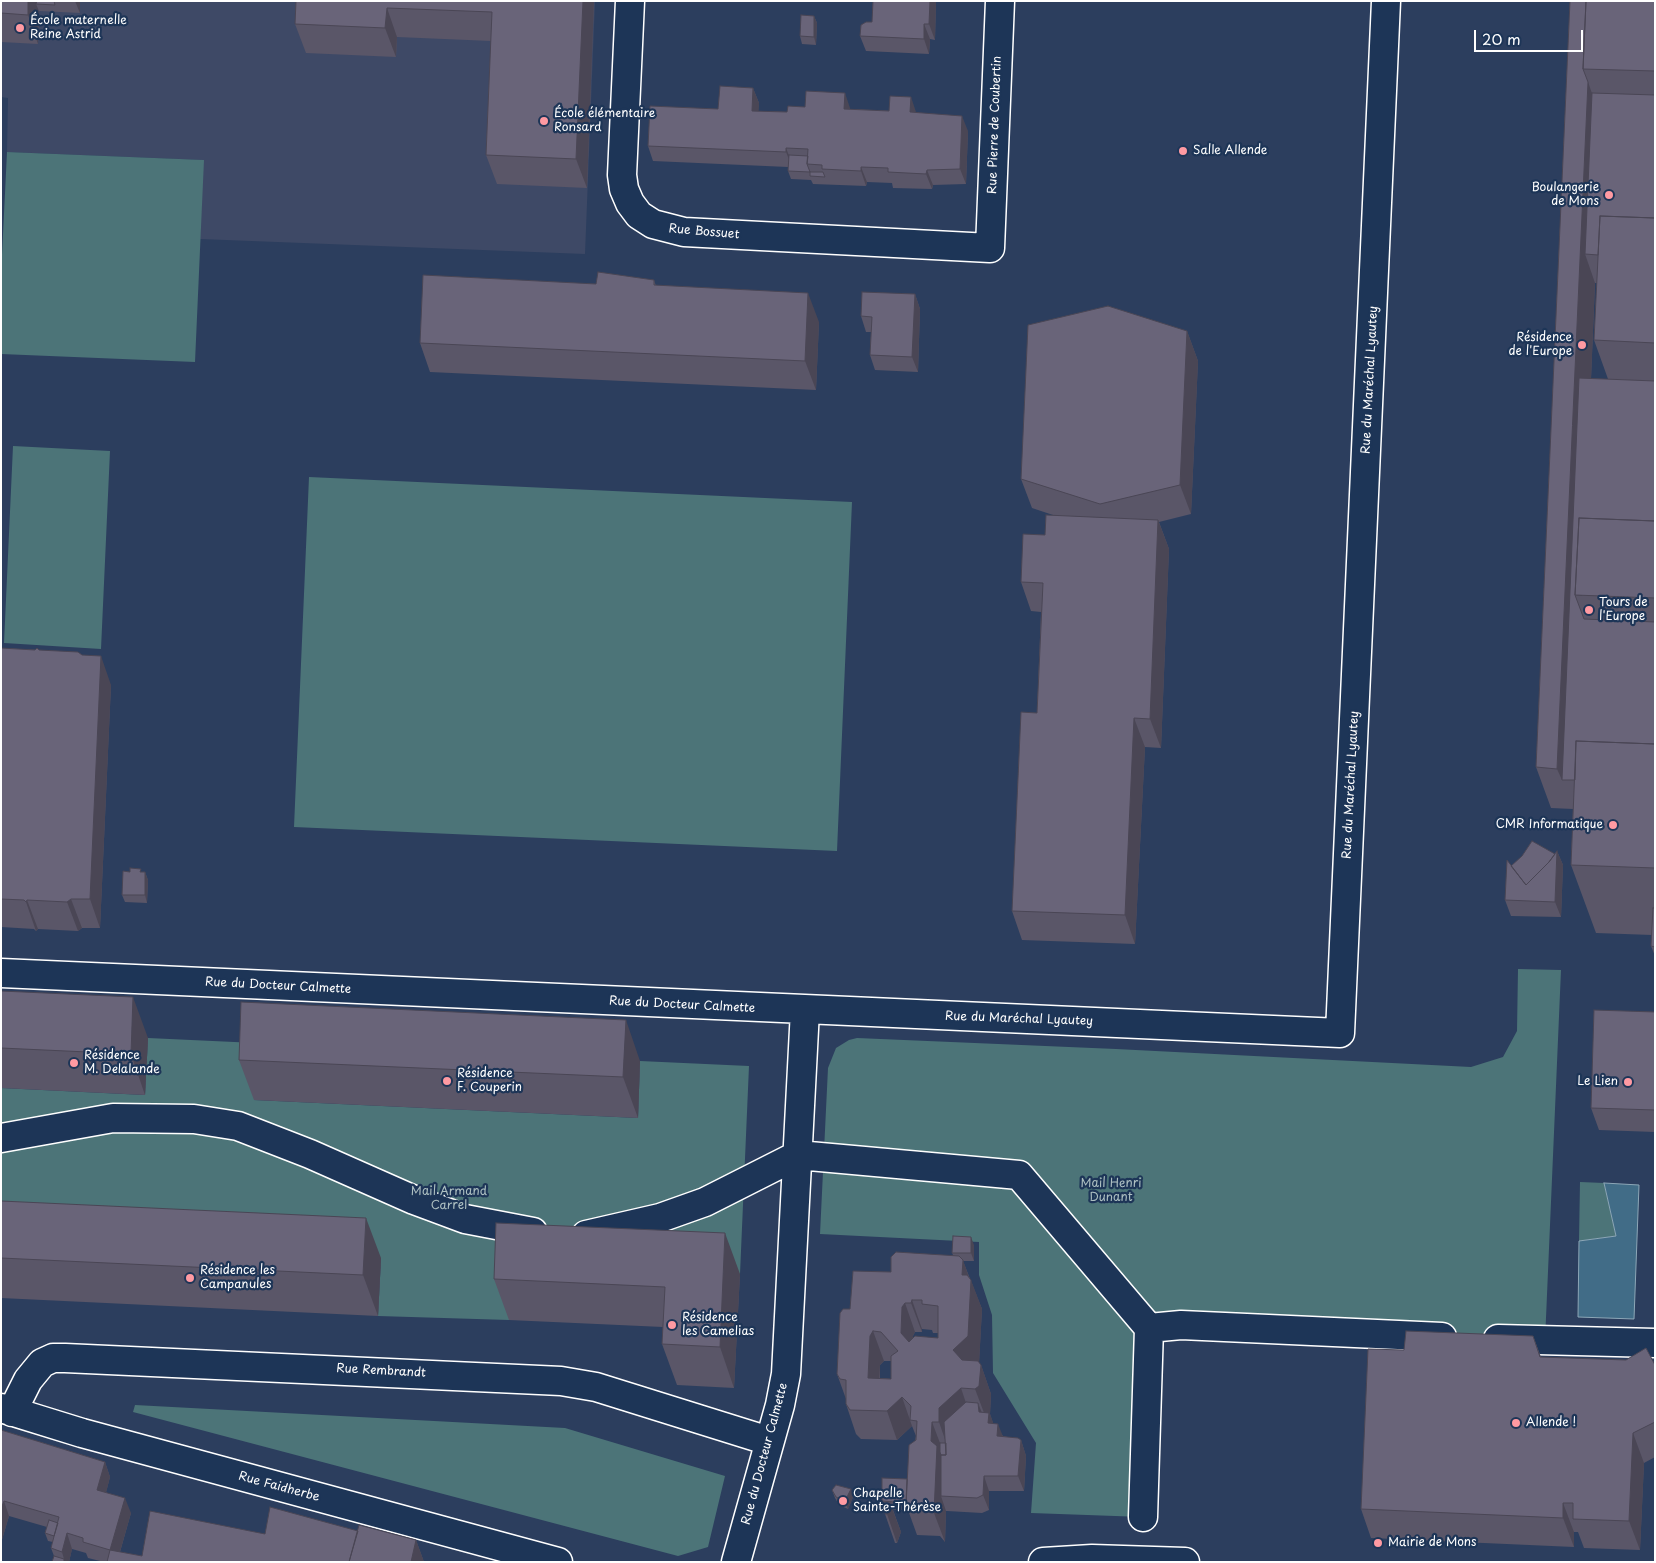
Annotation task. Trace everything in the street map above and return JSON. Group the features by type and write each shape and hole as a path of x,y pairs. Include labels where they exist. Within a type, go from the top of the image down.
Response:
{"street":[{"name":"Rue Bossuet","path":"630,1 622,175 624,189 630,203 639,215 653,224 684,232 990,248"},
{"name":"Rue Pierre de Coubertin","path":"990,248 1000,1"},
{"name":"Rue du Maréchal Lyautey","path":"805,1010 1340,1033 1386,1"},
{"name":"Rue du Docteur Calmette","path":"1,973 805,1010 787,1367 780,1405 736,1562"},
{"path":"1,1138 113,1118 194,1119 229,1125 264,1135 414,1200 465,1219 547,1234 584,1236 660,1218 704,1202 798,1155 1019,1175 1149,1328 1143,1517"},
{"path":"1149,1328 1181,1325 1471,1338 1655,1343"},
{"name":"Rue Rembrandt","path":"7,1410 42,1363 53,1358 75,1358 561,1381 596,1387 769,1441"},
{"name":"Rue Faidherbe","path":"7,1410 92,1436 558,1562"},
{"path":"1043,1562 1092,1559 1185,1562"}],"shaded area":[{"path":"1,1 595,1 585,254 200,239 203,160 7,152 8,98 1,97"},
{"path":"1604,1183 1639,1185 1634,1319 1578,1317 1579,1241 1616,1236"}],"green space":[{"path":"7,152 204,160 195,362 1,354 1,275"},
{"path":"13,446 110,451 101,649 4,643"},
{"path":"309,477 852,502 837,851 294,827"},
{"name":"Mail Henri Dunant","path":"1518,969 1561,970 1545,1341 1149,1328 1143,1517 1031,1513 1036,1443 993,1373 992,1315 979,1275 979,1242 820,1234 828,1068 836,1048 849,1040 857,1038 1116,1049 1471,1067 1503,1057 1517,1031"},
{"name":"Mail Armand Carrel","path":"148,1038 256,1043 254,1100 638,1118 640,1061 749,1066 740,1274 511,1263 509,1320 378,1316 381,1259 1,1241 1,1088 145,1095"},
{"path":"1580,1182 1604,1183 1616,1236 1579,1241"},
{"path":"135,1405 565,1428 725,1476 708,1547 678,1556 133,1412"}],"building":[{"path":"1,1 28,1 28,15 1,13"},
{"path":"37,1 54,1 55,5 36,4"},
{"name":"École élémentaire Ronsard","path":"296,1 583,1 576,159 486,155 492,12 387,8 385,28 295,24"},
{"path":"873,1 930,1 929,24 924,24 924,39 860,36 861,25 866,22 872,22"},
{"path":"1570,1 1586,1 1583,69 1588,82 1557,769 1536,767"},
{"path":"1586,1 1655,1 1655,71 1583,69"},
{"path":"801,15 814,16 814,37 800,36"},
{"path":"720,86 753,88 752,111 787,112 788,106 805,107 806,91 845,93 844,109 889,111 890,96 911,97 910,112 962,116 960,169 927,170 926,174 888,172 888,168 861,167 861,171 822,169 822,165 807,164 808,149 786,148 786,152 648,146 650,106 718,109"},
{"path":"1592,93 1655,95 1655,218 1600,216 1598,255 1585,254"},
{"path":"789,155 808,156 807,164 810,172 788,171"},
{"path":"810,172 823,172 825,177 810,176"},
{"path":"1600,216 1655,218 1655,343 1594,340"},
{"path":"598,272 654,280 654,285 808,293 805,361 420,343 423,275 596,284"},
{"path":"862,292 915,294 912,357 870,355 872,317 861,316"},
{"path":"1108,306 1187,331 1180,485 1100,504 1021,479 1028,325"},
{"name":"Tours de l'Europe","path":"1579,378 1655,381 1655,521 1579,518 1575,595 1584,619 1655,622 1655,744 1576,741 1575,780 1562,780"},
{"path":"1046,515 1158,520 1150,719 1134,718 1125,915 1012,911 1021,712 1037,713 1043,583 1021,582 1023,534 1045,535"},
{"path":"1579,518 1655,521 1655,598 1575,595"},
{"path":"1,648 35,650 37,648 39,650 78,652 82,655 101,656 90,899 71,899 67,902 27,900 26,902 24,900 1,899"},
{"path":"1576,741 1655,744 1655,868 1571,865"},
{"path":"1532,841 1555,854 1526,885 1511,866 1522,856"},
{"path":"1557,851 1555,902 1505,900 1507,860 1526,885"},
{"path":"130,868 141,869 140,872 145,872 145,895 122,895 123,871 130,872"},
{"path":"1653,908 1655,908 1655,947 1651,946"},
{"path":"1,991 133,997 131,1054 1,1048"},
{"path":"241,1002 626,1020 623,1077 239,1060"},
{"name":"Le Lien","path":"1594,1010 1655,1012 1655,1110 1591,1108"},
{"path":"1,1201 366,1218 363,1275 1,1258"},
{"path":"496,1223 725,1233 720,1347 662,1344 665,1287 494,1279"},
{"path":"953,1236 971,1237 971,1253 952,1253"},
{"path":"896,1252 959,1256 963,1260 962,1275 967,1275 971,1280 968,1336 953,1350 962,1360 978,1361 981,1365 979,1386 975,1389 961,1388 939,1408 939,1422 932,1422 931,1441 937,1446 934,1513 929,1507 906,1506 909,1445 916,1440 917,1421 910,1420 911,1406 902,1397 887,1411 850,1410 846,1404 846,1380 840,1379 837,1374 840,1313 843,1309 850,1309 853,1271 891,1272 891,1257","holes":["912,1300 922,1300 922,1304 938,1306 938,1338 915,1336 909,1342 901,1333 902,1307 905,1303 911,1303","873,1331 881,1332 898,1351 891,1356 891,1379 868,1378 870,1336"]},
{"name":"Allende !","path":"1406,1331 1533,1336 1540,1357 1626,1360 1646,1348 1655,1365 1655,1422 1633,1433 1629,1521 1573,1519 1573,1503 1563,1503 1563,1518 1361,1509 1368,1349 1404,1350"},
{"path":"966,1402 978,1403 979,1412 989,1413 988,1423 998,1424 997,1436 1021,1440 1018,1476 984,1476 983,1495 977,1498 941,1496 941,1455 946,1455 944,1422"},
{"path":"1,1430 105,1462 97,1490 125,1498 110,1550 83,1542 83,1538 67,1533 62,1552 51,1548 59,1517 4,1501 1,1509"},
{"path":"940,1443 946,1443 946,1455 941,1455"},
{"path":"882,1478 907,1479 906,1503 882,1501"},
{"path":"836,1485 851,1489 845,1501 836,1497 832,1490"},
{"path":"890,1503 887,1514 885,1514 886,1507"},
{"path":"270,1507 358,1531 349,1562 107,1562 110,1550 142,1556 150,1511 265,1534"},
{"path":"49,1520 58,1523 54,1536 45,1533"},
{"path":"359,1525 416,1540 411,1562 349,1562"},
{"path":"54,1556 64,1559 64,1562 52,1562"}],"place":[{"name":"École maternelle Reine Astrid","path":"20,28"},
{"name":"École élémentaire Ronsard","path":"544,121"},
{"name":"Salle Allende","path":"1183,151"},
{"name":"Boulangerie de Mons","path":"1609,195"},
{"name":"Résidence de l'Europe","path":"1582,345"},
{"name":"Tours de l'Europe","path":"1589,610"},
{"name":"CMR Informatique","path":"1613,825"},
{"name":"Résidence M. Delalande","path":"74,1063"},
{"name":"Résidence F. Couperin","path":"447,1081"},
{"name":"Le Lien","path":"1628,1082"},
{"name":"Résidence les Campanules","path":"190,1278"},
{"name":"Résidence les Camelias","path":"672,1325"},
{"name":"Allende !","path":"1516,1423"},
{"name":"Chapelle Sainte-Thérèse","path":"843,1501"},
{"name":"Mairie de Mons","path":"1378,1543"}]}
